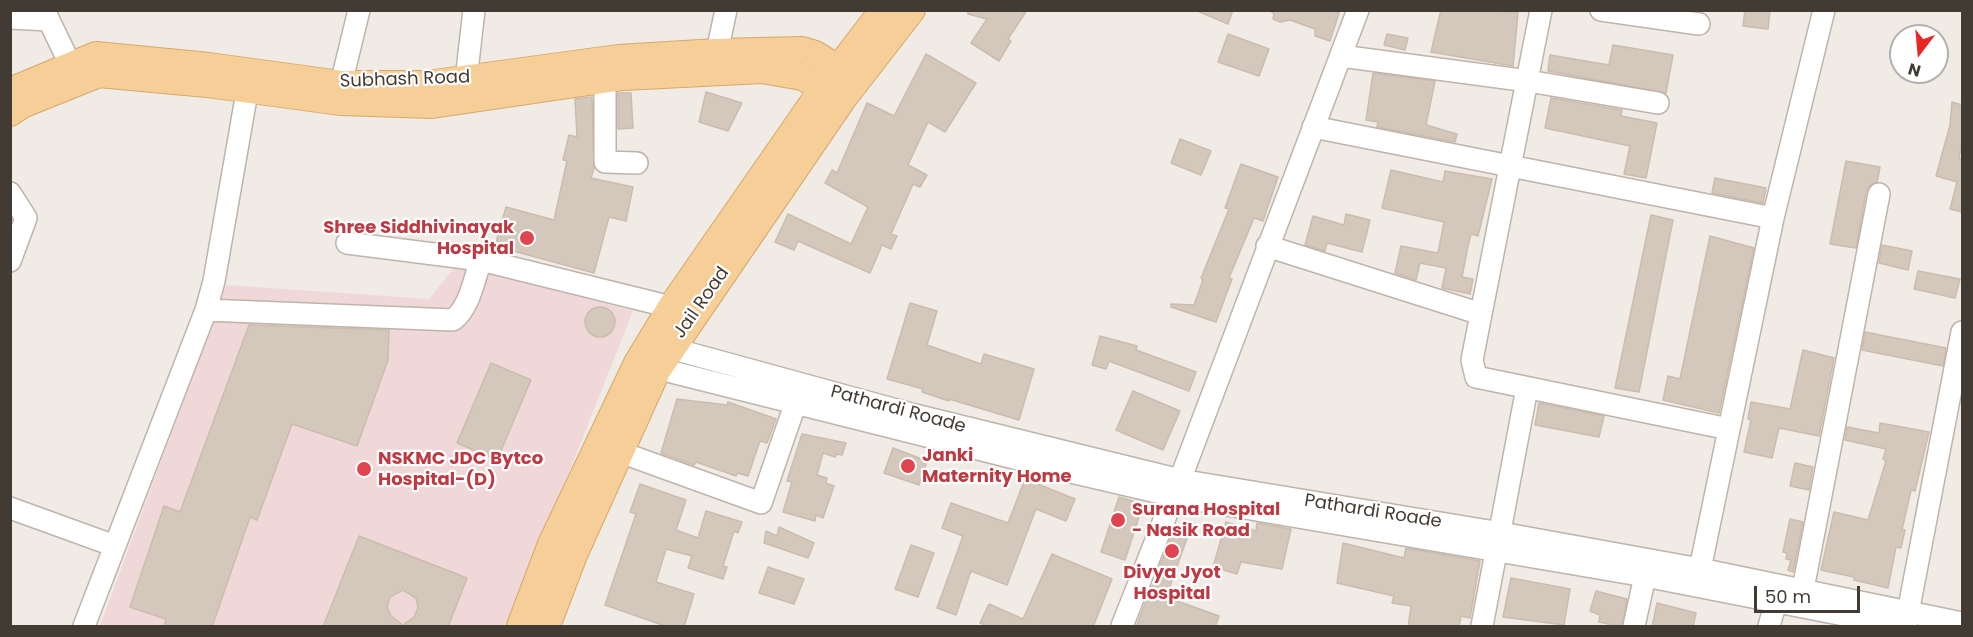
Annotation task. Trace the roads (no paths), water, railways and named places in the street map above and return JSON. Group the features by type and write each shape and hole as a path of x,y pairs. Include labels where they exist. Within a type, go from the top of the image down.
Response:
{"main road":[{"path":"654,355 671,307 840,84 883,10"},
{"name":"Jail Road","path":"520,627 551,544 654,355 840,84 912,10"},
{"name":"Subhash Road","path":"10,113 22,105 99,74 341,84 427,84 618,58 717,52 802,50 815,54 840,84"},
{"name":"Subhash Road","path":"10,91 96,55 249,80 340,102 432,105 605,81 718,71 762,70 840,84"},
{"name":"Jail Road","path":"547,627 574,555 620,452 654,355"}],"street":[{"path":"341,84 359,10"},
{"path":"466,80 474,10"},
{"path":"717,52 726,10"},
{"path":"1122,627 1358,10"},
{"path":"1541,10 1472,360 1476,377 1729,429"},
{"path":"1601,10 1699,24"},
{"path":"1700,569 1773,218 1824,10"},
{"path":"10,18 46,15 71,66"},
{"path":"1341,56 1528,81 1658,103"},
{"path":"84,627 206,310 214,280 249,80"},
{"path":"605,81 605,162 638,163"},
{"path":"1313,127 1509,168 1773,218"},
{"path":"10,193 26,218 11,258"},
{"path":"1803,589 1879,194"},
{"path":"347,243 481,260 671,307"},
{"path":"1268,246 1481,314"},
{"path":"206,310 453,320 461,314 481,260"},
{"path":"1499,542 1646,576 1776,602 1905,622 1962,332"},
{"path":"654,355 796,402 1054,468 1177,488"},
{"name":"Pathardi Roade","path":"654,355 911,414 1177,488 1499,542 1700,569 1803,589 1905,622 1962,623"},
{"path":"1482,627 1527,388"},
{"path":"620,452 761,503 796,402"},
{"path":"10,508 115,546"},
{"path":"1635,627 1646,576"},
{"path":"1769,627 1776,602"}],"place":[{"name":"Shree Siddhivinayak Hospital","path":"527,238"},
{"name":"Janki Maternity Home","path":"908,466"},
{"name":"NSKMC JDC Bytco Hospital-(D)","path":"364,469"},
{"name":"Surana Hospital - Nasik Road","path":"1118,520"},
{"name":"Divya Jyot Hospital","path":"1172,551"}]}
